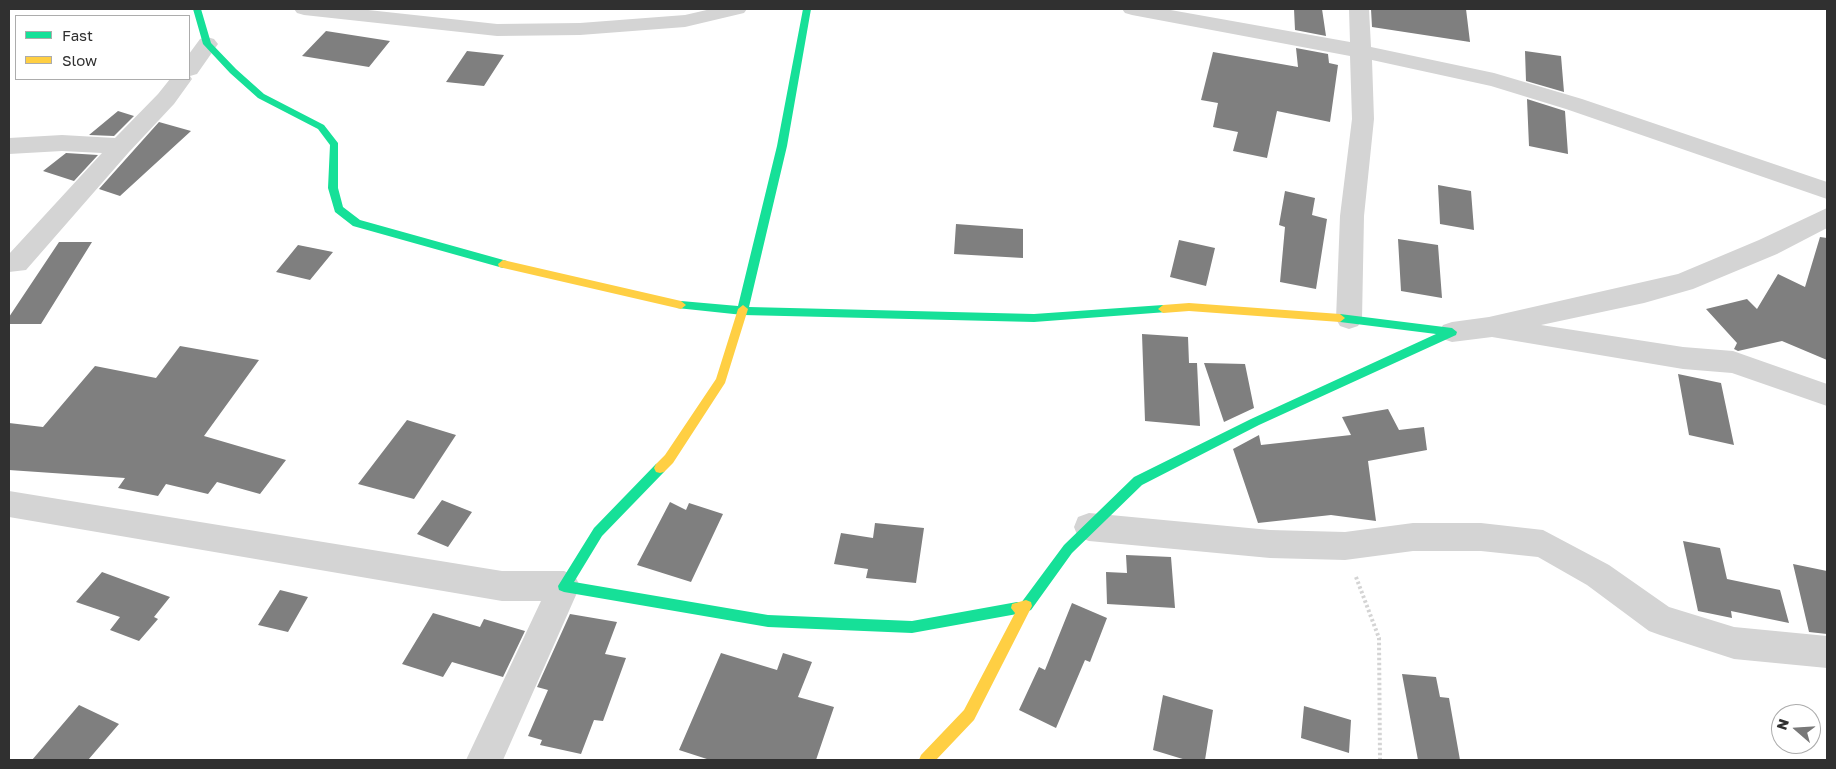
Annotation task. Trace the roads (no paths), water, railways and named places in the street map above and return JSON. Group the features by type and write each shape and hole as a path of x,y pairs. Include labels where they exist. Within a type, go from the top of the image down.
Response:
{"street":[{"path":"197,9 207,44 261,96 321,127 335,145 333,188 338,209 357,223 502,264 678,305 743,311 1034,318 1189,307 1349,319 1452,332 1489,328 1553,312 1644,294 1684,282 1768,247 1827,217"},
{"path":"304,9 497,30 580,29 685,21 737,9"},
{"path":"483,760 490,749 564,586 598,532 669,459 721,380 743,311 782,146 807,9"},
{"path":"1132,9 1360,51 1494,80 1574,104 1827,191"},
{"path":"1349,319 1352,216 1363,118 1360,9"},
{"path":"190,67 207,44"},
{"path":"9,263 17,263 166,99 180,80"},
{"path":"9,146 62,143 122,146"},
{"path":"1489,328 1683,358 1733,362 1827,395"},
{"path":"926,760 969,715 1026,606 1068,549 1138,481 1255,422 1452,332"},
{"path":"9,504 502,586 564,586 768,621 912,627 1026,606"},
{"path":"1089,527 1270,544 1345,546 1413,536 1481,537 1543,544 1598,575 1660,620 1734,643 1827,652"}]}
